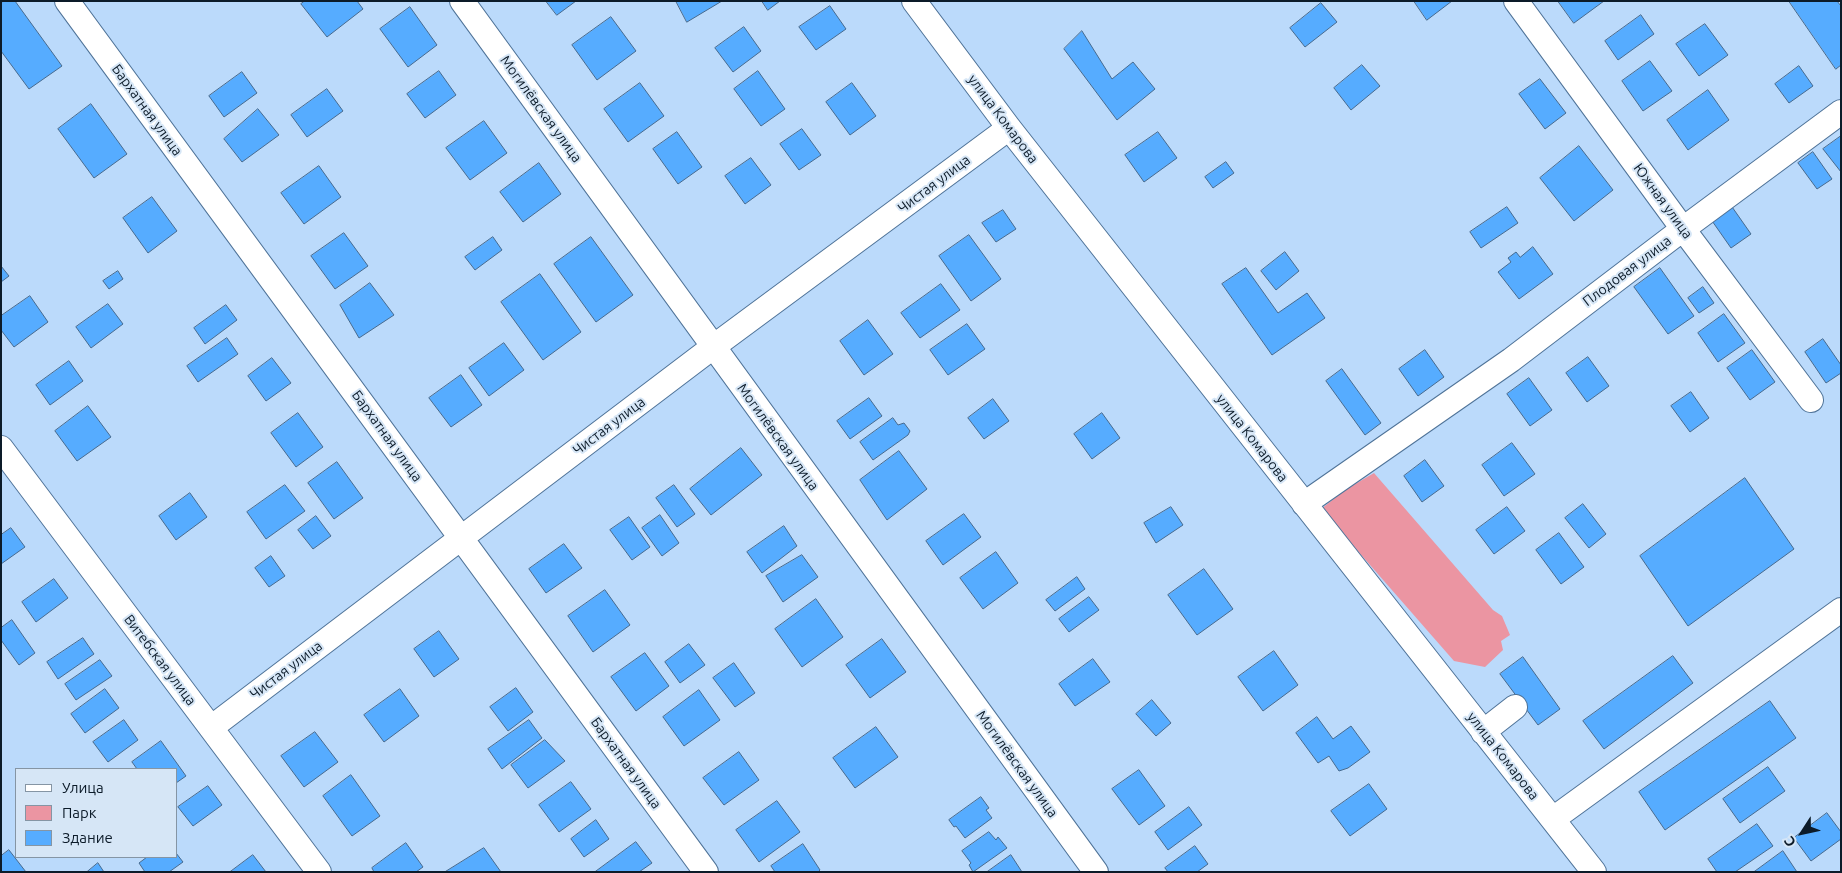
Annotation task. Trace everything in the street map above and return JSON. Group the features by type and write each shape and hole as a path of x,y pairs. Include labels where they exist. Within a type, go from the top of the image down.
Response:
{"street":[{"name":"Бархатная улица","path":"67,1 706,872"},
{"name":"Могилёвская улица","path":"462,1 1096,872"},
{"name":"улица Комарова","path":"914,1 1009,128 1552,819 1583,869"},
{"name":"Южная улица","path":"1516,1 1811,400"},
{"name":"Плодовая улица","path":"1304,504 1511,360 1841,112"},
{"name":"Чистая улица","path":"212,727 713,347 1009,128"},
{"name":"Витебская улица","path":"5,460 212,727 319,872"},
{"path":"1552,819 1841,610"},
{"path":"1483,732 1515,707"}],"green space":[{"path":"1374,473 1493,610 1502,616 1510,635 1501,641 1503,650 1485,667 1454,661 1321,509 1345,490"}],"building":[{"path":"4,1 15,1 62,66 29,89 1,51 1,3"},
{"path":"305,1 357,1 363,9 327,37 301,4"},
{"path":"546,1 576,1 557,15"},
{"path":"676,1 722,1 687,22"},
{"path":"762,1 780,1 768,10"},
{"path":"1414,1 1452,1 1427,20"},
{"path":"1558,1 1604,1 1574,23"},
{"path":"1789,1 1837,1 1841,6 1841,65 1836,69"},
{"path":"1321,3 1337,22 1305,47 1290,28"},
{"path":"830,6 846,29 816,50 799,27"},
{"path":"410,7 437,45 408,67 380,29"},
{"path":"1641,15 1654,34 1618,60 1605,41"},
{"path":"611,17 636,51 597,80 572,45"},
{"path":"1705,24 1728,55 1699,76 1676,44"},
{"path":"744,27 761,51 733,72 715,48"},
{"path":"1082,31 1112,79 1133,62 1155,89 1117,120 1064,49"},
{"path":"1650,61 1672,91 1643,111 1622,81"},
{"path":"1362,65 1380,86 1351,110 1334,88"},
{"path":"1799,66 1813,86 1789,103 1775,84"},
{"path":"439,71 456,95 425,118 407,94"},
{"path":"758,71 785,109 761,126 734,89"},
{"path":"242,72 257,93 224,117 209,96"},
{"path":"1540,79 1566,113 1545,129 1519,94"},
{"path":"640,83 664,116 628,142 604,109"},
{"path":"852,83 876,116 850,135 826,102"},
{"path":"327,89 343,111 307,137 291,115"},
{"path":"1708,90 1729,120 1688,150 1667,120"},
{"path":"91,104 127,154 94,178 58,129"},
{"path":"258,109 279,135 242,162 224,139"},
{"path":"484,121 507,153 470,180 446,148"},
{"path":"802,129 821,155 799,170 780,144"},
{"path":"677,132 702,167 678,184 653,149"},
{"path":"1158,132 1177,158 1144,182 1125,155"},
{"path":"1841,136 1841,172 1823,149"},
{"path":"1579,146 1613,190 1574,221 1540,178"},
{"path":"1813,152 1832,179 1817,189 1798,163"},
{"path":"751,158 771,185 745,204 725,176"},
{"path":"1226,162 1234,173 1213,188 1205,177"},
{"path":"539,163 561,194 523,222 500,192"},
{"path":"319,166 341,197 304,224 281,193"},
{"path":"152,197 177,231 148,253 123,218"},
{"path":"1730,204 1751,234 1731,248 1710,218"},
{"path":"1507,207 1518,223 1481,248 1470,232"},
{"path":"1003,210 1016,229 996,242 982,223"},
{"path":"344,233 368,266 335,289 311,256"},
{"path":"969,235 1001,279 971,301 939,256"},
{"path":"493,237 502,250 475,270 465,257"},
{"path":"591,237 633,295 596,322 554,264"},
{"path":"1533,247 1553,274 1519,299 1498,272 1511,262 1508,258 1516,252 1520,257"},
{"path":"1285,252 1299,271 1276,290 1261,271"},
{"path":"1,266 9,276 1,282"},
{"path":"1246,268 1278,313 1307,293 1325,318 1272,355 1222,284"},
{"path":"1660,268 1694,316 1668,334 1634,287"},
{"path":"118,271 123,279 109,289 103,281"},
{"path":"540,274 581,332 543,360 501,302"},
{"path":"370,283 394,315 359,338 340,305"},
{"path":"941,284 960,310 920,338 901,313"},
{"path":"1703,287 1714,303 1699,313 1688,298"},
{"path":"30,296 48,322 14,347 1,330 1,316"},
{"path":"108,304 123,324 91,348 76,327"},
{"path":"226,305 237,320 205,344 194,328"},
{"path":"1724,314 1745,343 1718,362 1698,333"},
{"path":"868,320 893,354 864,375 840,341"},
{"path":"967,324 985,349 948,375 930,350"},
{"path":"227,338 238,354 198,382 187,366"},
{"path":"1823,339 1841,365 1841,373 1826,383 1805,352"},
{"path":"504,343 524,370 489,396 469,368"},
{"path":"1425,350 1444,377 1418,396 1399,369"},
{"path":"1752,350 1775,382 1750,400 1727,368"},
{"path":"1588,357 1609,386 1587,402 1566,373"},
{"path":"272,358 291,383 266,401 248,376"},
{"path":"69,361 83,381 50,405 36,385"},
{"path":"1342,369 1381,423 1365,435 1326,381"},
{"path":"461,375 482,405 451,427 429,398"},
{"path":"1529,378 1552,410 1530,426 1507,394"},
{"path":"1691,392 1709,418 1690,432 1671,406"},
{"path":"869,398 882,416 850,439 837,421"},
{"path":"993,399 1009,421 984,439 968,418"},
{"path":"88,406 111,437 77,461 55,431"},
{"path":"298,413 323,447 296,467 271,433"},
{"path":"1102,413 1120,438 1092,459 1074,434"},
{"path":"893,418 898,425 904,423 910,431 908,435 873,460 860,442"},
{"path":"1512,443 1535,474 1504,496 1482,465"},
{"path":"741,448 762,475 711,515 690,489"},
{"path":"899,451 927,489 887,520 860,480"},
{"path":"1425,460 1444,486 1422,502 1404,476"},
{"path":"337,462 363,498 334,519 308,483"},
{"path":"1745,478 1794,549 1688,626 1640,556"},
{"path":"285,485 305,511 266,539 247,512"},
{"path":"674,485 695,514 677,527 656,498"},
{"path":"190,493 207,517 176,540 159,516"},
{"path":"1583,504 1606,534 1589,548 1565,518"},
{"path":"1171,507 1183,525 1156,543 1144,523"},
{"path":"1507,507 1525,531 1494,554 1476,530"},
{"path":"964,514 981,537 943,565 926,541"},
{"path":"660,515 679,543 662,556 642,528"},
{"path":"316,516 331,536 313,549 298,530"},
{"path":"629,517 650,547 632,560 610,530"},
{"path":"784,526 797,546 762,573 747,552"},
{"path":"11,528 25,547 1,564 1,535"},
{"path":"1559,533 1584,567 1561,584 1536,550"},
{"path":"564,544 582,568 546,593 529,569"},
{"path":"996,552 1018,583 983,609 960,578"},
{"path":"802,555 818,577 783,602 766,576"},
{"path":"271,556 285,576 269,587 255,568"},
{"path":"1204,569 1233,609 1197,635 1168,595"},
{"path":"1077,577 1085,589 1055,611 1046,600"},
{"path":"54,579 68,598 36,622 22,602"},
{"path":"605,590 630,625 593,652 568,616"},
{"path":"1089,597 1099,610 1069,632 1059,619"},
{"path":"816,599 843,637 802,667 775,629"},
{"path":"12,620 35,653 19,665 1,640 1,628"},
{"path":"439,631 459,659 434,677 414,649"},
{"path":"83,638 94,654 58,679 47,662"},
{"path":"882,639 906,672 870,698 846,665"},
{"path":"689,644 705,665 680,683 665,662"},
{"path":"1274,651 1298,685 1263,711 1238,677"},
{"path":"645,653 669,686 636,711 611,677"},
{"path":"1673,656 1693,683 1604,749 1583,721"},
{"path":"1523,657 1560,709 1538,725 1500,674"},
{"path":"1093,659 1110,682 1075,706 1059,684"},
{"path":"100,660 112,676 76,700 65,684"},
{"path":"734,663 755,693 735,707 713,678"},
{"path":"516,688 533,712 508,731 490,707"},
{"path":"105,689 119,708 85,733 71,714"},
{"path":"400,689 419,716 384,742 364,715"},
{"path":"699,690 720,720 684,746 663,717"},
{"path":"1152,700 1171,723 1156,736 1136,714"},
{"path":"1770,701 1796,738 1665,830 1639,792"},
{"path":"1317,717 1333,739 1351,726 1370,752 1348,768 1339,771 1329,756 1318,763 1296,733"},
{"path":"124,720 138,740 108,762 93,742"},
{"path":"529,720 542,738 502,769 488,749"},
{"path":"876,727 898,757 855,788 833,758"},
{"path":"315,732 338,762 304,787 281,756"},
{"path":"545,740 565,761 528,788 511,765"},
{"path":"161,741 186,776 178,782 178,768 136,768 132,762"},
{"path":"739,752 759,780 724,805 703,778"},
{"path":"1768,767 1785,791 1740,823 1723,799"},
{"path":"1139,770 1165,806 1139,825 1112,789"},
{"path":"351,775 380,816 352,836 323,796"},
{"path":"571,782 591,809 559,832 539,805"},
{"path":"1369,784 1387,809 1350,836 1331,811"},
{"path":"208,786 222,805 193,826 178,807"},
{"path":"981,797 989,808 986,810 992,818 965,838 949,820"},
{"path":"777,801 800,832 759,862 736,830"},
{"path":"1189,807 1202,825 1168,850 1155,832"},
{"path":"1827,813 1841,832 1841,839 1811,861 1794,838"},
{"path":"596,820 609,839 584,857 571,839"},
{"path":"1757,824 1773,846 1735,872 1717,872 1708,859"},
{"path":"989,832 996,840 998,837 1007,848 973,872 969,865 971,863 962,851"},
{"path":"636,842 652,863 639,872 595,872"},
{"path":"406,843 423,867 416,872 374,872 372,868"},
{"path":"803,844 820,870 818,872 775,872 771,866"},
{"path":"1195,846 1208,864 1197,872 1168,872 1165,868"},
{"path":"484,848 501,872 445,872"},
{"path":"9,850 26,872 1,872 1,856"},
{"path":"1783,851 1797,872 1754,872"},
{"path":"253,855 266,872 230,872"},
{"path":"1011,855 1022,872 987,872"},
{"path":"178,856 183,862 169,872 145,872 139,863 146,858 178,858"},
{"path":"98,863 104,872 87,872"}]}
